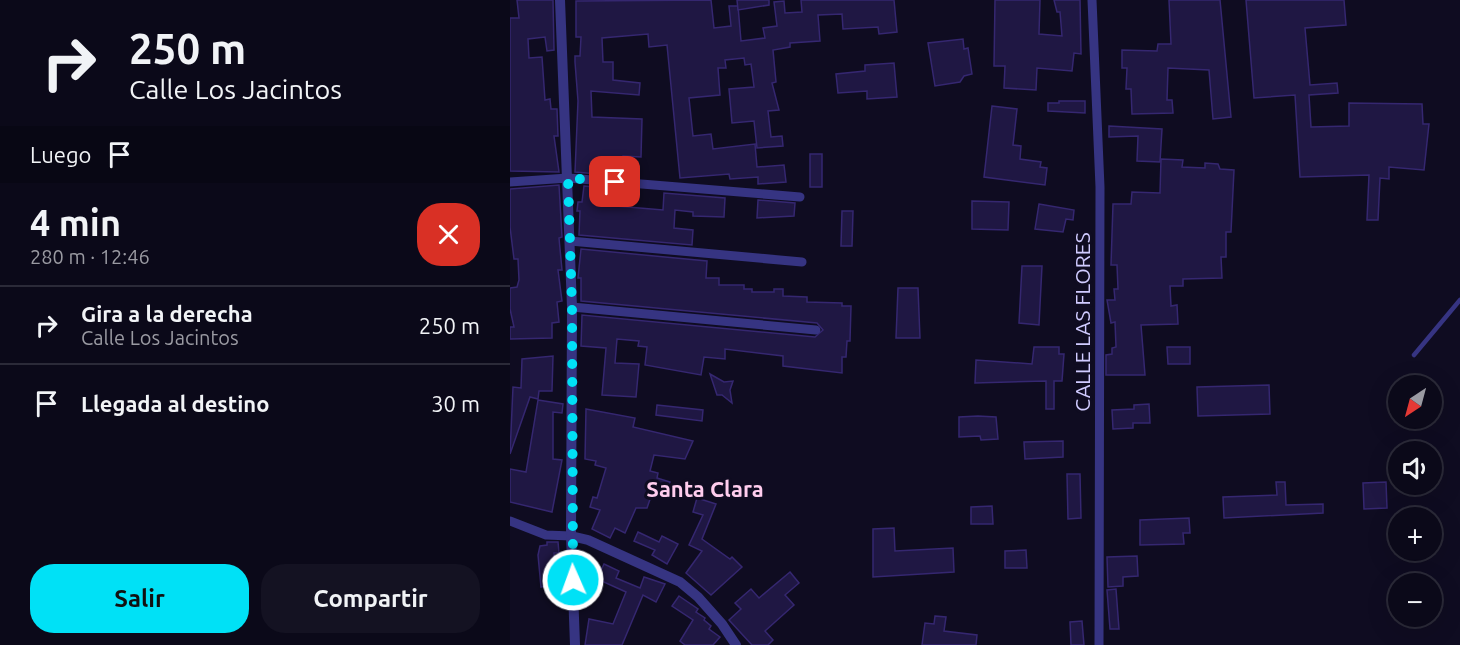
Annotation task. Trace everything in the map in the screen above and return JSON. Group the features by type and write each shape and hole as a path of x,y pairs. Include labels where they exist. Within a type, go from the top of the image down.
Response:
{"street":[{"path":"560,0 572,307 571,536 574,645"},
{"name":"CALLE LAS FLORES","path":"1092,0 1100,187 1099,645"},
{"path":"510,182 568,178 800,197"},
{"path":"570,241 802,262"},
{"path":"572,307 816,330"},
{"path":"510,521 546,535 571,536 588,540 680,582 698,597 722,624 735,645"}],"lane":[{"path":"1414,355 1460,300"}],"building":[{"path":"517,0 553,0 554,50 547,51 545,37 528,39 529,58 542,57 545,100 550,99 551,109 557,109 558,136 554,136 559,172 510,171 510,18 519,18"},
{"path":"711,0 714,28 731,26 729,6 738,6 741,41 765,38 763,28 777,26 774,2 784,1 785,13 802,12 801,0 894,0 897,32 879,34 878,27 843,29 842,14 818,15 820,41 790,43 790,47 773,50 776,82 772,83 779,110 768,111 771,137 782,136 783,146 757,148 754,121 732,123 729,89 754,87 751,64 745,65 744,58 725,60 726,68 718,68 720,95 689,98 693,136 711,134 713,149 755,144 757,167 784,165 786,182 758,184 758,177 730,179 729,174 680,178 667,45 649,47 648,34 602,38 603,62 613,62 613,80 640,83 639,95 591,91 592,117 642,119 641,157 623,156 621,176 575,172 578,101 575,56 580,56 581,37 576,37 576,1"},
{"path":"737,0 769,0 769,5 738,10"},
{"path":"995,0 1040,0 1039,34 1062,36 1060,12 1057,12 1054,0 1080,0 1081,54 1074,53 1072,71 1037,68 1036,90 1004,88 1005,66 994,66"},
{"path":"1169,0 1220,0 1231,117 1213,119 1209,70 1168,68 1167,100 1172,100 1173,113 1132,114 1131,89 1126,89 1127,68 1122,68 1122,50 1157,51 1158,44 1171,44"},
{"path":"1246,0 1344,0 1346,25 1305,28 1310,85 1337,83 1338,93 1309,95 1311,127 1349,126 1349,103 1422,104 1423,124 1429,124 1424,170 1389,167 1389,179 1380,178 1378,220 1367,220 1369,175 1300,177 1295,95 1254,98"},
{"path":"963,39 964,49 968,48 972,74 964,76 960,82 935,86 928,43"},
{"path":"894,63 897,97 867,99 867,91 838,93 836,74 865,71 865,65"},
{"path":"1059,101 1085,101 1085,113 1048,111 1048,103 1059,103"},
{"path":"992,106 1017,109 1013,145 1021,146 1020,159 1041,162 1040,167 1047,168 1045,185 984,177"},
{"path":"1109,126 1162,129 1160,162 1137,161 1138,136 1109,137"},
{"path":"810,154 822,154 822,187 810,187"},
{"path":"1161,159 1183,160 1182,167 1205,168 1205,163 1218,164 1220,169 1234,170 1231,232 1226,232 1226,257 1221,257 1222,278 1183,279 1183,286 1170,286 1171,306 1177,305 1178,324 1141,325 1145,375 1106,375 1106,355 1112,354 1112,348 1116,347 1115,322 1111,323 1107,300 1115,300 1114,289 1118,289 1117,265 1111,265 1113,204 1131,204 1132,192 1160,193"},
{"path":"559,185 562,237 559,238 562,270 558,270 562,301 557,302 559,322 552,323 552,338 510,339 510,327 514,327 510,309 510,288 517,287 519,280 518,259 514,259 510,227 510,189"},
{"path":"584,186 617,189 616,206 663,210 664,193 725,198 724,217 693,216 693,212 675,210 674,228 693,230 692,245 579,235 580,211 577,211 578,202 582,202"},
{"path":"758,200 795,203 794,216 757,218"},
{"path":"972,201 1009,202 1008,230 972,229"},
{"path":"1039,204 1074,210 1073,220 1066,219 1063,232 1035,229"},
{"path":"842,211 853,211 852,246 841,246"},
{"path":"581,249 707,261 706,278 719,278 719,285 744,285 744,289 752,289 752,292 774,292 774,289 783,289 783,296 807,297 807,302 842,303 842,306 851,306 850,341 847,341 846,357 842,357 842,373 783,366 783,356 725,349 725,359 704,357 701,375 645,365 647,347 638,346 639,341 617,339 615,363 639,364 636,397 602,395 606,348 581,346 582,315 815,337 823,330 817,323 581,301 581,278 578,278"},
{"path":"1022,266 1042,266 1039,325 1019,323"},
{"path":"898,288 918,288 920,338 896,338"},
{"path":"1034,347 1059,347 1059,354 1064,354 1062,381 1054,381 1054,409 1046,409 1046,381 975,383 976,360 1032,364"},
{"path":"1167,347 1190,347 1190,364 1168,364"},
{"path":"553,356 552,391 539,391 538,399 530,397 510,454 513,387 521,388 522,359"},
{"path":"710,374 724,382 733,381 730,390 732,403 722,395 717,395"},
{"path":"1269,385 1270,414 1198,416 1197,387"},
{"path":"538,400 563,404 562,413 553,412 553,459 562,460 552,512 510,502 510,469 526,472"},
{"path":"1149,404 1150,423 1133,423 1133,428 1113,429 1112,410 1134,409 1134,405"},
{"path":"657,405 703,410 702,421 656,415"},
{"path":"586,409 635,418 633,427 693,441 685,459 654,455 650,471 658,473 657,478 670,482 667,491 654,488 647,508 636,508 625,533 615,528 610,538 592,529 600,510 590,507 593,497 597,498 606,468 595,465 596,461 585,459"},
{"path":"959,417 996,417 998,439 981,440 980,436 959,437"},
{"path":"1063,441 1063,457 1025,459 1024,442"},
{"path":"1067,474 1080,474 1081,518 1068,519"},
{"path":"1276,482 1285,482 1286,505 1323,504 1323,513 1224,518 1223,497 1277,495"},
{"path":"1386,482 1387,508 1364,509 1363,483"},
{"path":"697,498 716,504 702,539 730,559 732,557 742,567 711,595 686,573 702,551 689,545 703,515 693,512"},
{"path":"992,506 993,524 971,524 971,507"},
{"path":"1189,518 1190,533 1183,533 1184,544 1140,545 1140,520"},
{"path":"894,528 895,551 953,548 954,572 873,577 873,529"},
{"path":"638,532 659,542 662,536 678,544 667,564 652,555 655,550 634,541"},
{"path":"547,542 558,542 559,553 554,553 555,572 559,571 560,583 541,587 538,555 540,546 547,545"},
{"path":"1026,550 1027,568 1005,568 1005,551"},
{"path":"1137,556 1138,576 1123,577 1123,586 1108,587 1107,557"},
{"path":"604,564 619,571 616,578 640,588 644,577 665,584 656,602 643,595 622,645 585,645 589,619 613,624 626,592 597,579"},
{"path":"790,572 799,583 785,595 794,605 765,631 773,640 768,645 752,645 729,620 741,609 735,603 751,589 759,598"},
{"path":"1116,589 1119,629 1110,629 1107,590"},
{"path":"679,596 698,609 696,612 711,626 709,629 720,637 713,645 685,645 680,641 693,620 672,606"},
{"path":"935,616 946,617 944,631 977,635 976,645 922,645 925,623 934,624"},
{"path":"1082,621 1084,645 1071,645 1070,622"}],"district":[{"name":"Santa Clara","path":"705,488"}],"route":[{"path":"573,580 571,536 572,307 568,178 615,182"}]}
